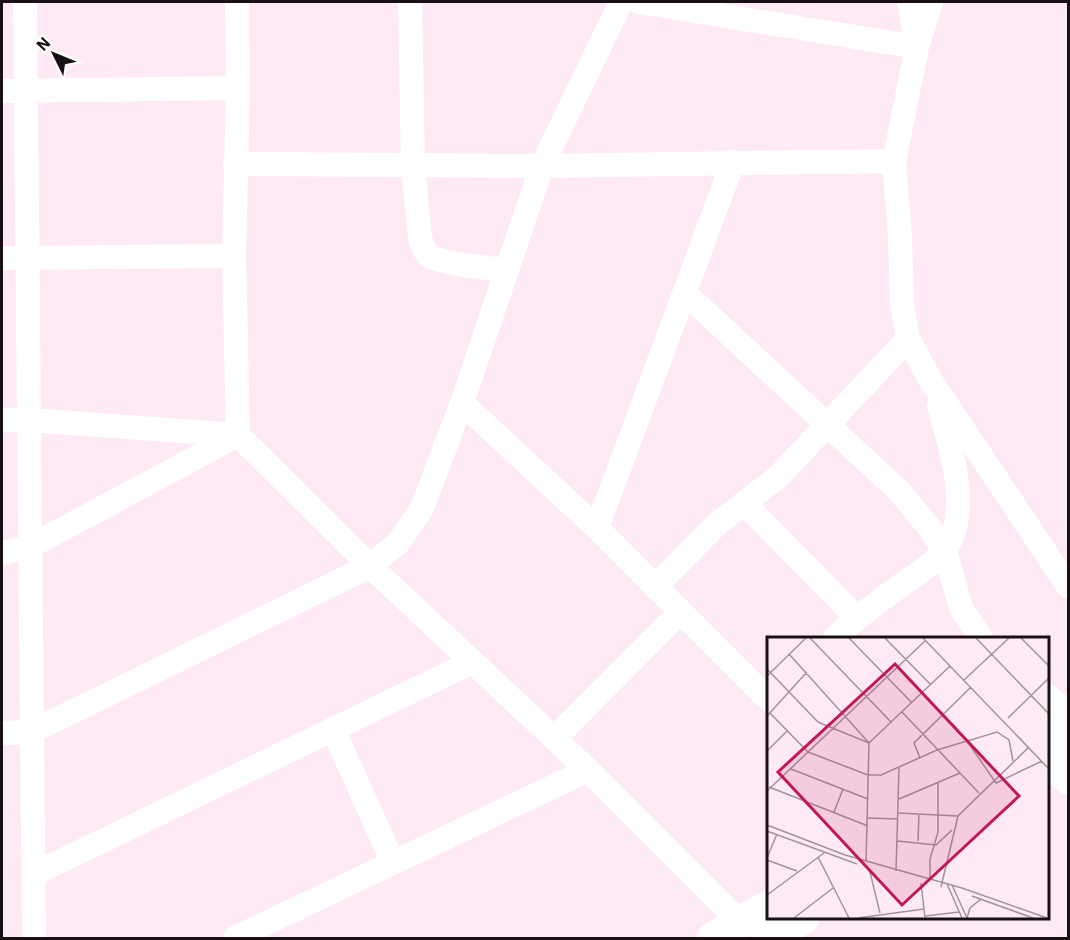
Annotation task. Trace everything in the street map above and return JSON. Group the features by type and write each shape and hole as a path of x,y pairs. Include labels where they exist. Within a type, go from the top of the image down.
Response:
{"main road":[{"path":"1049,734 1068,721"},
{"path":"757,930 799,919"}],"street":[{"path":"25,2 34,939"},
{"path":"237,2 238,88 234,256 238,435"},
{"path":"410,2 412,166 420,238 429,255 440,261 507,270"},
{"path":"2,733 31,732 370,566 399,542 422,508 462,403 542,166 621,2"},
{"path":"639,2 916,47"},
{"path":"909,2 916,47"},
{"path":"931,2 916,47 894,162 902,304 908,339 931,381 1068,586"},
{"path":"2,91 238,88"},
{"path":"235,165 542,166 733,162 894,162"},
{"path":"597,528 733,162"},
{"path":"2,258 234,256"},
{"path":"685,293 899,491 945,551 961,608 980,637"},
{"path":"655,587 717,524 778,477 908,339"},
{"path":"837,637 856,617 945,551 953,533 958,501 956,470 931,381"},
{"path":"462,403 597,528 767,698"},
{"path":"2,420 238,435 370,566 757,930"},
{"path":"2,553 29,547 238,435"},
{"path":"745,504 856,617"},
{"path":"555,738 680,612"},
{"path":"34,874 472,662"},
{"path":"1049,698 1068,713"},
{"path":"333,729 393,863"},
{"path":"235,939 588,770"}]}
